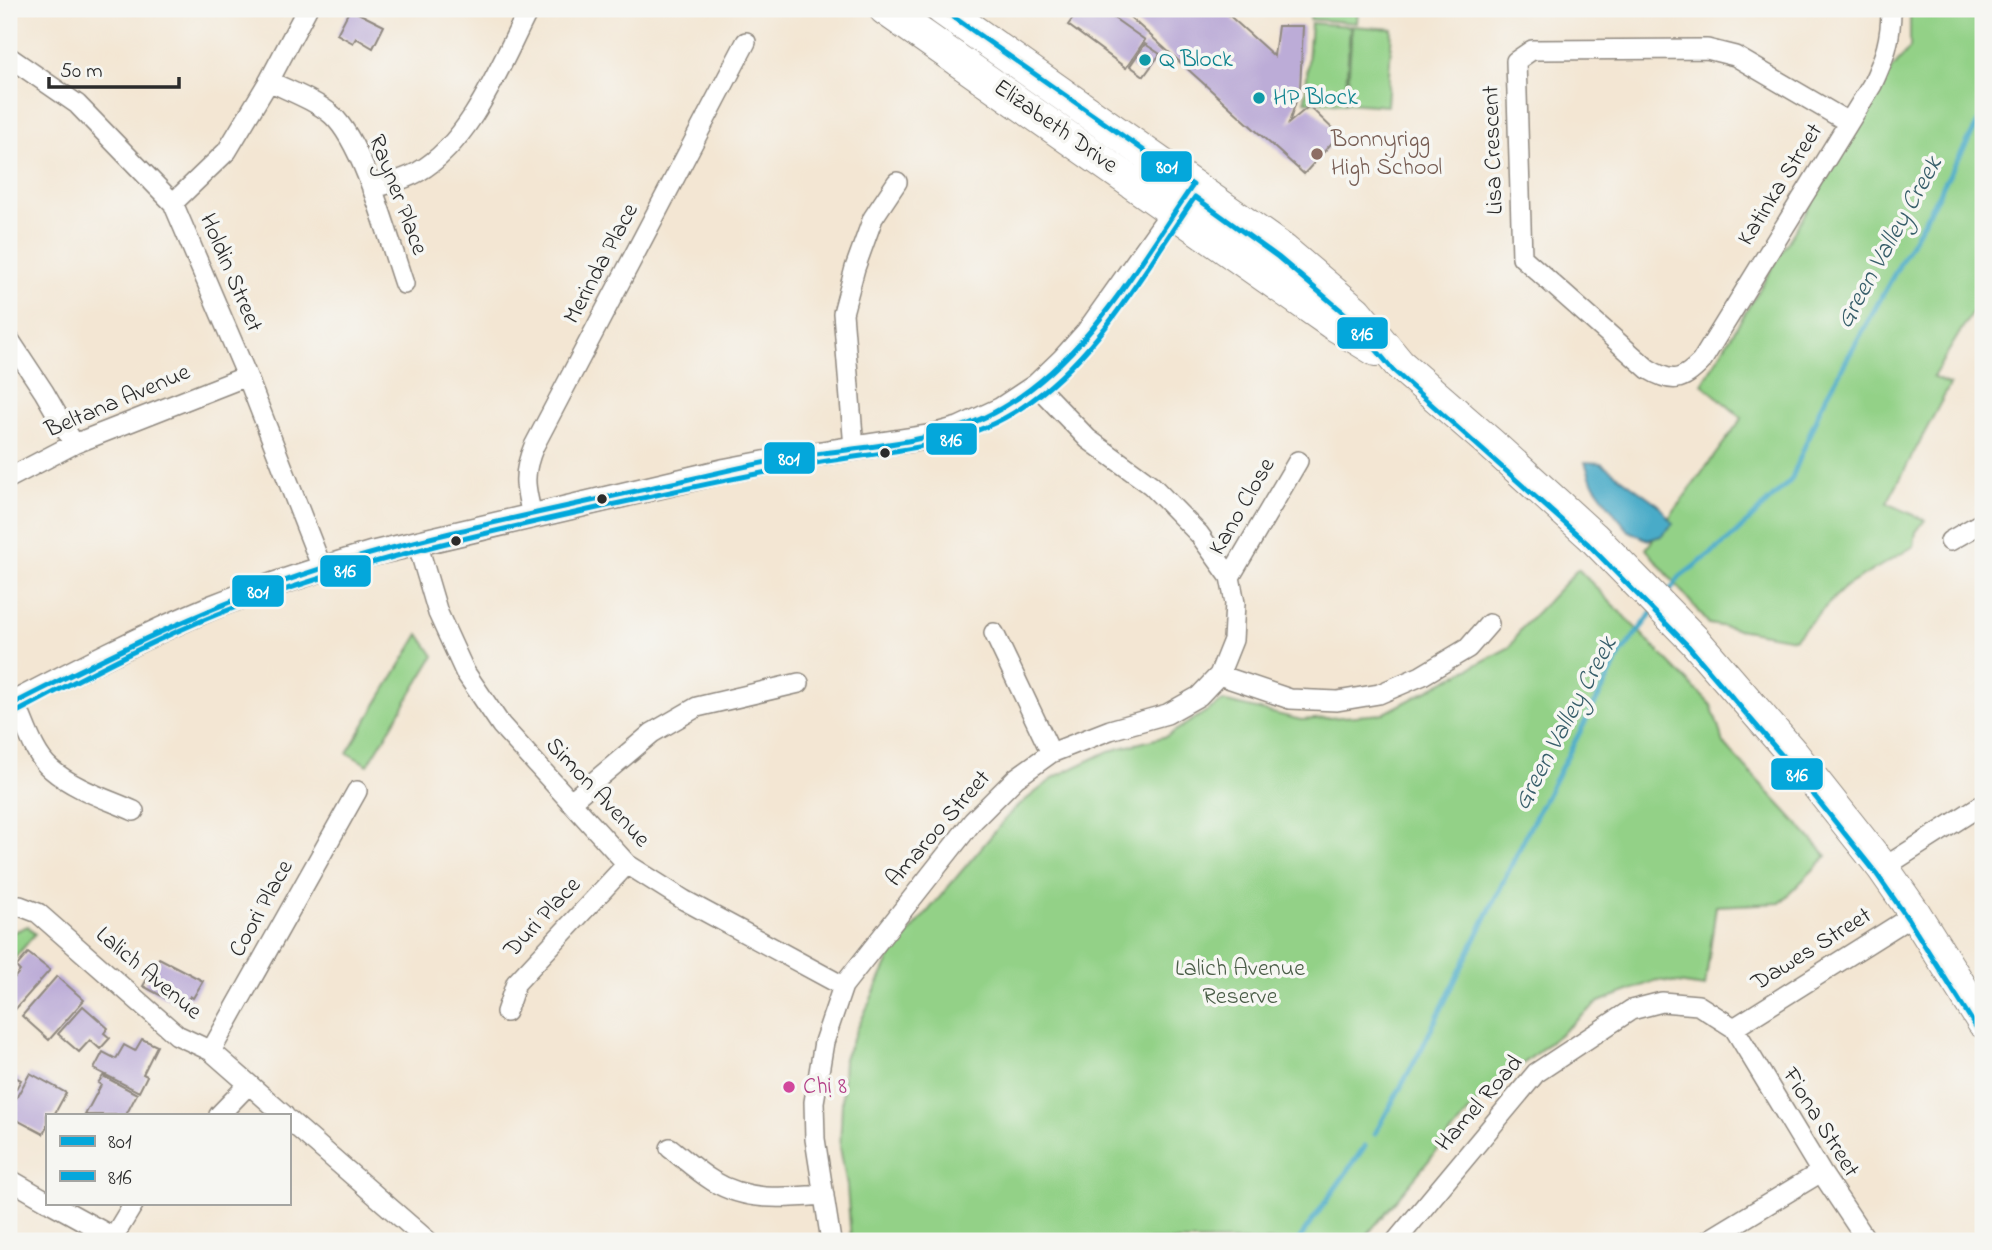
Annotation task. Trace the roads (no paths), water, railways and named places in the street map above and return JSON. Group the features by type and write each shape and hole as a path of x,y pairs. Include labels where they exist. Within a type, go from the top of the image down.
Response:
{"main road":[{"name":"Elizabeth Drive","path":"886,9 1332,323 1399,364"},
{"name":"Elizabeth Drive","path":"942,9 1193,184 1313,274 1356,312 1399,364 1491,444 1641,585 1694,640 1792,753 1883,868 1983,1022"}],"street":[{"path":"173,203 227,151 269,81 307,9"},
{"path":"372,189 417,172 449,148 470,123 530,9"},
{"name":"Katinka Street","path":"1686,377 1702,362 1872,85 1886,55 1891,33 1891,9"},
{"name":"Merinda Place","path":"532,515 524,474 530,454 746,42"},
{"name":"Lisa Crescent","path":"1686,377 1673,379 1648,369 1522,257 1516,61 1532,50 1707,48 1735,56 1849,122"},
{"name":"Holdin Street","path":"9,57 77,104 173,203 247,376 321,568"},
{"name":"Rayner Place","path":"269,81 331,114 346,131 372,189 404,284"},
{"path":"854,448 843,313 855,268 873,218 897,182"},
{"path":"134,811 71,783 49,768 12,704 160,630 213,607 321,568 417,542 725,471 930,437 960,429 1001,410 1037,386 1088,332 1193,184"},
{"path":"9,339 74,444"},
{"name":"Beltana Avenue","path":"9,478 74,444 247,376"},
{"name":"Amaroo Street","path":"831,1241 816,1139 814,1102 824,1042 843,986 973,821 1016,778 1051,753 1110,730 1167,714 1199,696 1219,675 1233,640 1235,603 1230,577 1199,534 1151,485 1088,439 1037,386"},
{"name":"Kano Close","path":"1230,577 1298,461"},
{"path":"1950,541 1983,522"},
{"name":"Simon Avenue","path":"417,542 438,613 465,672 501,725 627,864 684,900 843,986"},
{"path":"1219,675 1290,699 1337,701 1379,694 1421,676 1468,648 1489,624"},
{"path":"994,633 1051,753"},
{"path":"570,802 652,733 697,707 799,684"},
{"name":"Coori Place","path":"211,1051 356,792"},
{"path":"1883,868 1983,804"},
{"name":"Duri Place","path":"506,1012 516,983 627,864"},
{"name":"Lalich Avenue","path":"9,907 20,906 38,913 177,1035 211,1051 283,1114"},
{"name":"Dawes Street","path":"1734,1028 1915,914"},
{"name":"Hamel Road","path":"1396,1241 1536,1073 1631,1010 1662,1002 1698,1005 1734,1028"},
{"name":"Fiona Street","path":"1734,1028 1821,1172 1867,1241"},
{"path":"220,1114 248,1085"},
{"path":"290,1121 428,1241"},
{"path":"670,1148 712,1181 736,1193 762,1197 824,1195"},
{"path":"1707,1241 1821,1172"},
{"path":"9,1179 46,1200"},
{"path":"52,1204 112,1239 133,1204"}],"water":[{"path":"1585,462 1601,463 1659,505 1673,524 1661,536 1648,540 1629,531 1592,482"}],"waterway":[{"name":"Green Valley Creek","path":"1665,596 1680,577 1730,539 1791,480 1821,406 1983,114"},
{"name":"Green Valley Creek","path":"1375,1134 1421,1050 1531,825 1622,652 1653,612"},
{"name":"Green Valley Creek","path":"1298,1241 1365,1146"}],"place":[{"name":"Q Block","path":"1145,60"},
{"name":"HP Block","path":"1259,98"},
{"name":"Bonnyrigg High School","path":"1317,154"},
{"name":"Chị 8","path":"789,1087"}],"park label":[{"name":"Lalich Avenue Reserve","path":"1240,983"}]}
